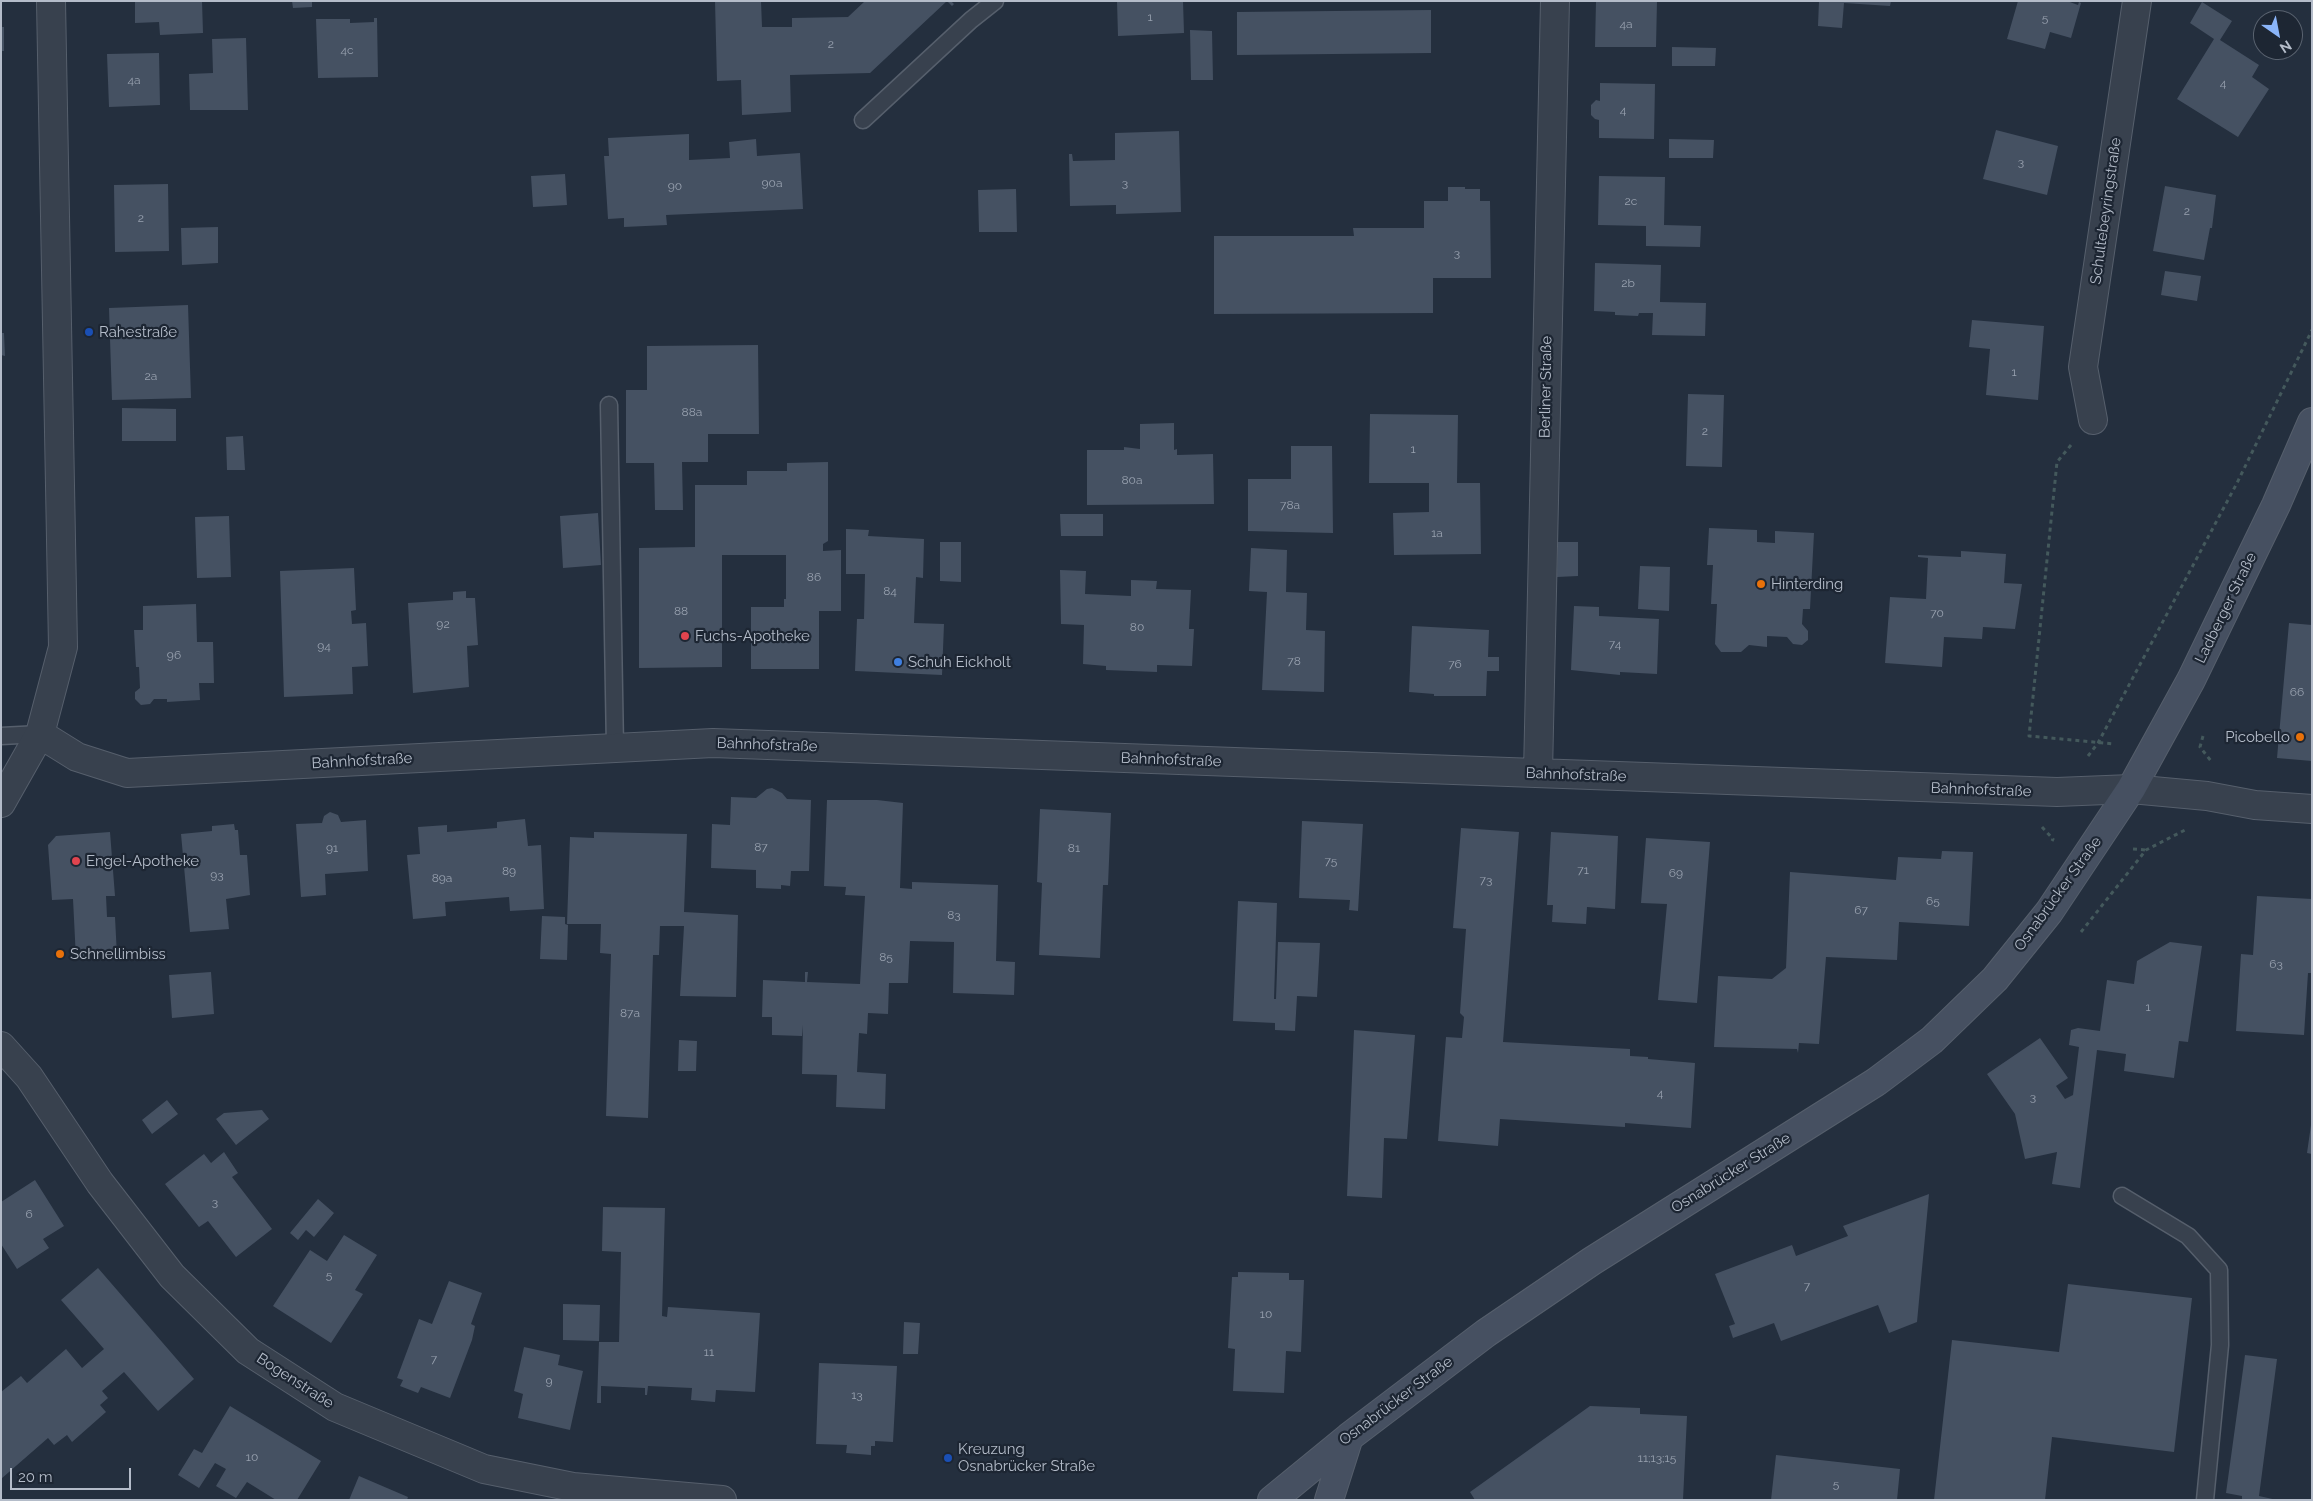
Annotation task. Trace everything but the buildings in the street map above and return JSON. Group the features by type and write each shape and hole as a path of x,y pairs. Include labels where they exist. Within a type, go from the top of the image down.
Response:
{"main road":[{"name":"Ladberger Straße","path":"2131,789 2195,671 2276,506 2312,422"},
{"name":"Osnabrücker Straße","path":"1272,1500 1349,1437 1486,1333 1592,1261 1876,1082 1932,1040 1994,980 2049,912 2131,789"},
{"path":"1329,1500 1349,1437"}],"street":[{"path":"1,802 40,734 63,647 51,1"},
{"name":"Berliner Straße","path":"1538,773 1555,1"},
{"name":"Schultebeyringstraße","path":"2092,420 2083,367 2137,1"},
{"name":"Bahnhofstraße","path":"40,734 77,757 127,773 713,743 2057,792 2131,789 2207,796 2255,805 2312,809"},
{"name":"Bogenstraße","path":"1,1046 29,1077 100,1183 172,1276 248,1351 335,1407 484,1468 572,1487 722,1500"}],"lane":[{"path":"863,120 971,20 995,1"},
{"path":"609,405 615,748"},
{"path":"1,736 40,734"},
{"path":"2122,1196 2188,1236 2219,1270 2220,1345 2205,1500"}],"path":[{"path":"2048,846 2053,839 2038,823 2057,792 2098,743 2237,483 2312,330"},
{"path":"2092,420 2057,462 2029,736 2098,743"},
{"path":"2080,934 2146,850 2184,832 2207,796 2219,772 2200,747 2204,732"}],"place":[{"name":"Rahestraße","path":"89,332"},
{"name":"Hinterding","path":"1761,584"},
{"name":"Fuchs-Apotheke","path":"685,636"},
{"name":"Schuh Eickholt","path":"898,662"},
{"name":"Picobello","path":"2300,737"},
{"name":"Engel-Apotheke","path":"76,861"},
{"name":"Schnellimbiss","path":"60,954"},
{"name":"Kreuzung Osnabrücker Straße","path":"948,1458"}]}
